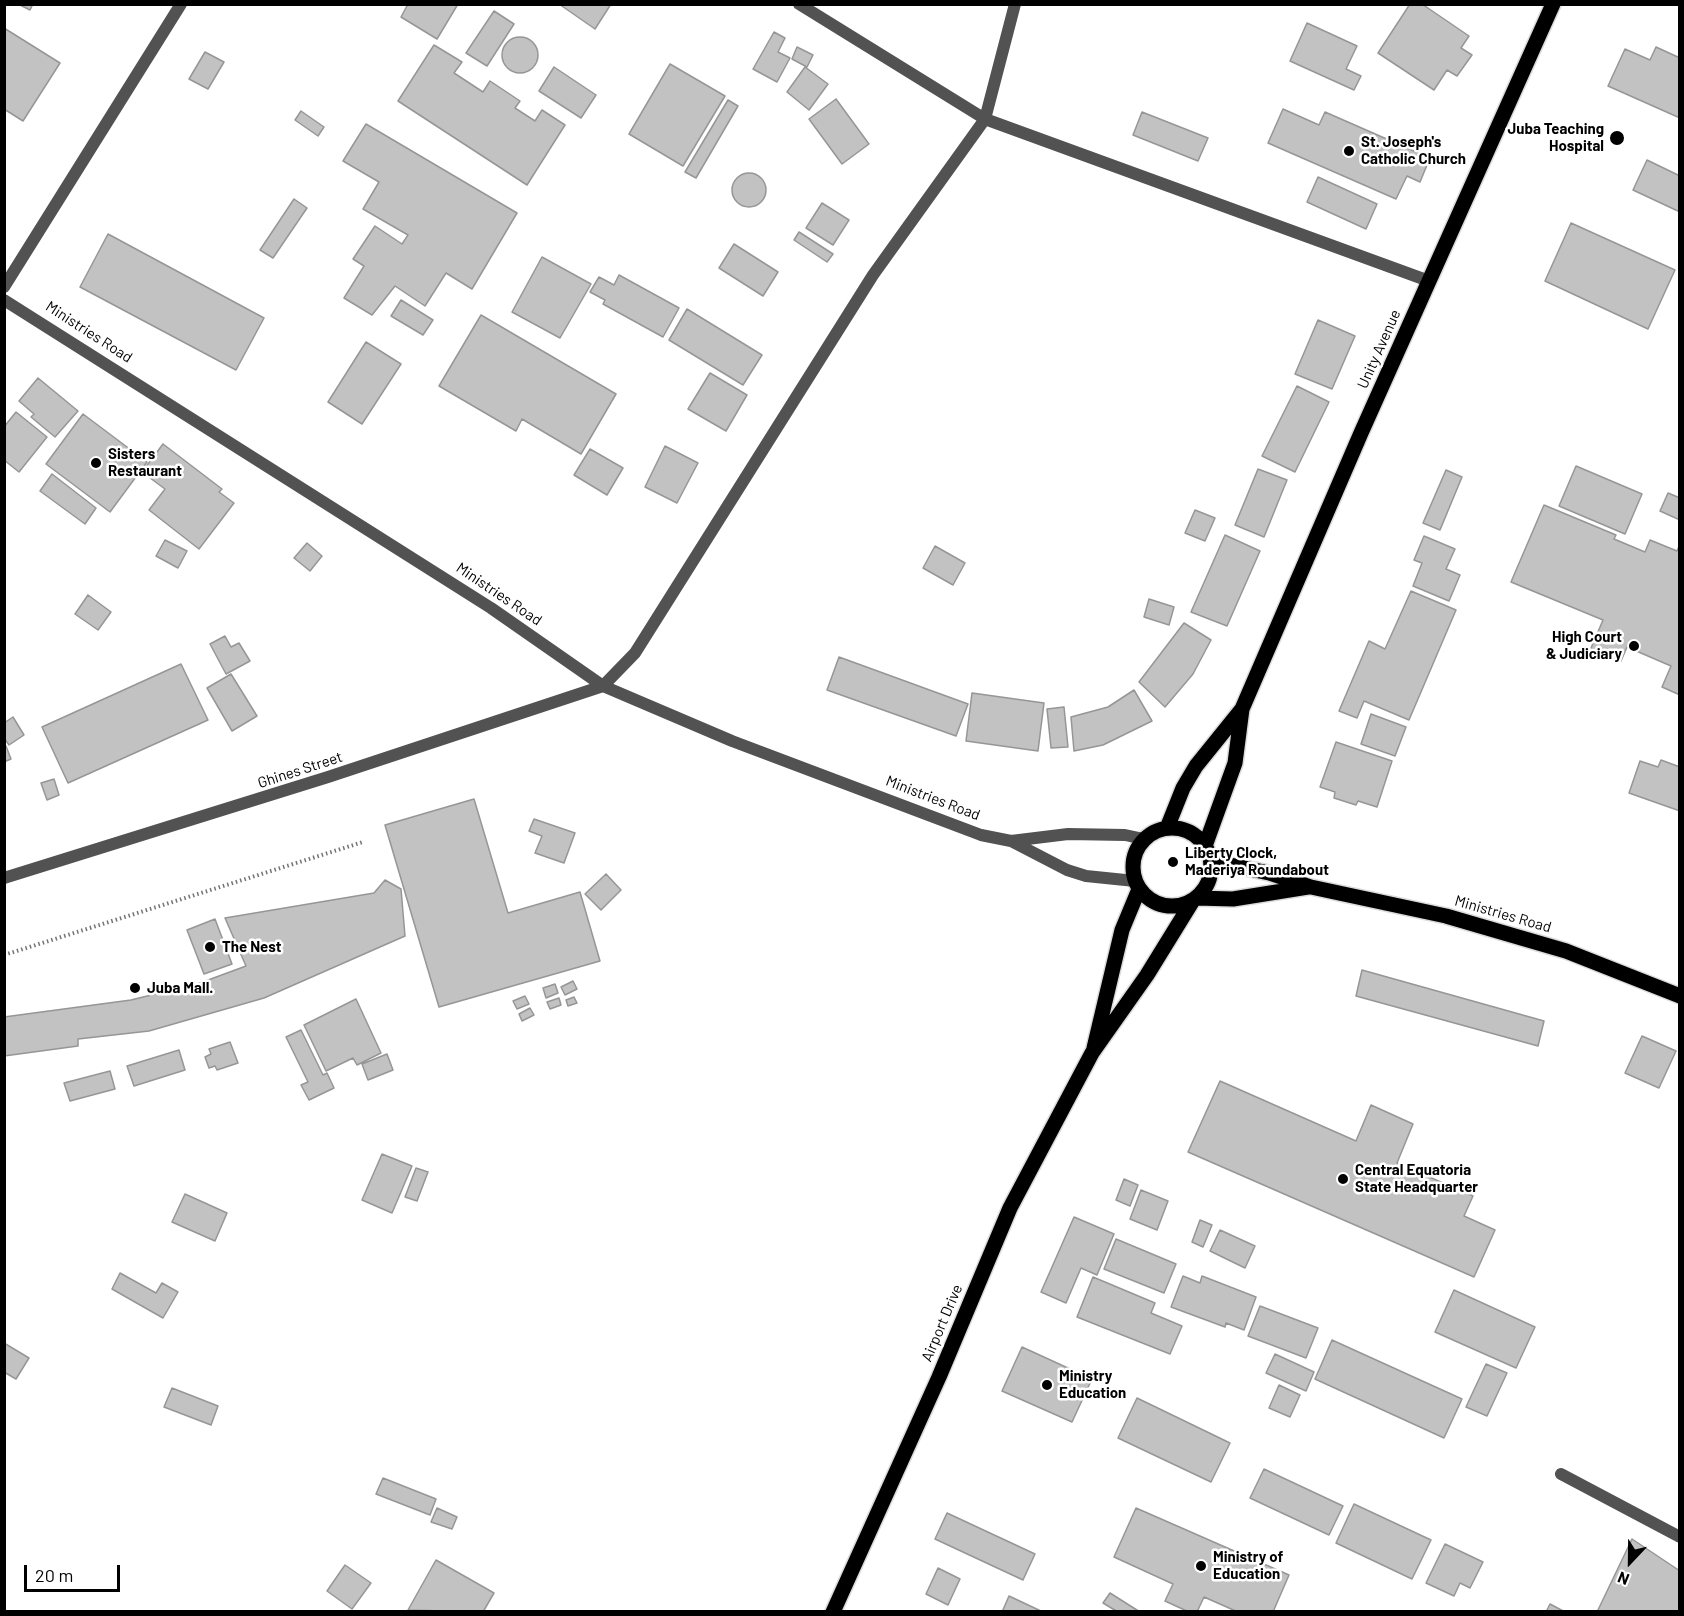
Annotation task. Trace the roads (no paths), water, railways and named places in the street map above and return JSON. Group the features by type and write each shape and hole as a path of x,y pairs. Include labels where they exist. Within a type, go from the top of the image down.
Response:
{"main road":[{"name":"Unity Avenue","path":"1167,828 1183,788 1196,766 1242,710 1429,280 1553,4"},
{"name":"Unity Avenue","path":"1205,846 1235,763 1242,710"},
{"path":"1167,828 1194,834 1205,846 1211,861 1207,887 1194,900 1171,907 1150,900 1137,885 1132,861 1144,839 1167,828"},
{"name":"Ministries Road","path":"1211,861 1269,873 1311,887 1446,916 1566,951 1680,996"},
{"name":"Airport Drive","path":"1092,1053 1122,930 1137,885"},
{"name":"Ministries Road","path":"1194,900 1233,899 1311,887"},
{"name":"Airport Drive","path":"833,1611 939,1377 1011,1208 1092,1053 1148,975 1194,900"}],"street":[{"path":"4,287 181,4"},
{"path":"799,4 985,119 1429,280"},
{"path":"603,686 635,653 873,275 985,119 1015,4"},
{"name":"Ministries Road","path":"4,300 491,608 603,686 732,741 981,835 1011,841 1067,870 1086,876 1137,885"},
{"name":"Ghines Street","path":"4,878 328,777 603,686"},
{"name":"Ministries Road","path":"1011,841 1068,834 1125,835 1144,839"},
{"path":"1562,1474 1680,1537"}],"place":[{"name":"Juba Teaching Hospital","path":"1617,138"},
{"name":"St. Joseph's Catholic Church","path":"1349,151"},
{"name":"Sisters Restaurant","path":"96,463"},
{"name":"High Court & Judiciary","path":"1634,646"},
{"name":"Liberty Clock, Maderiya Roundabout","path":"1173,862"},
{"name":"The Nest","path":"210,947"},
{"name":"Juba Mall.","path":"135,988"},
{"name":"Central Equatoria State Headquarter","path":"1343,1179"},
{"name":"Ministry Education","path":"1047,1385"},
{"name":"Ministry of Education","path":"1201,1566"}]}
